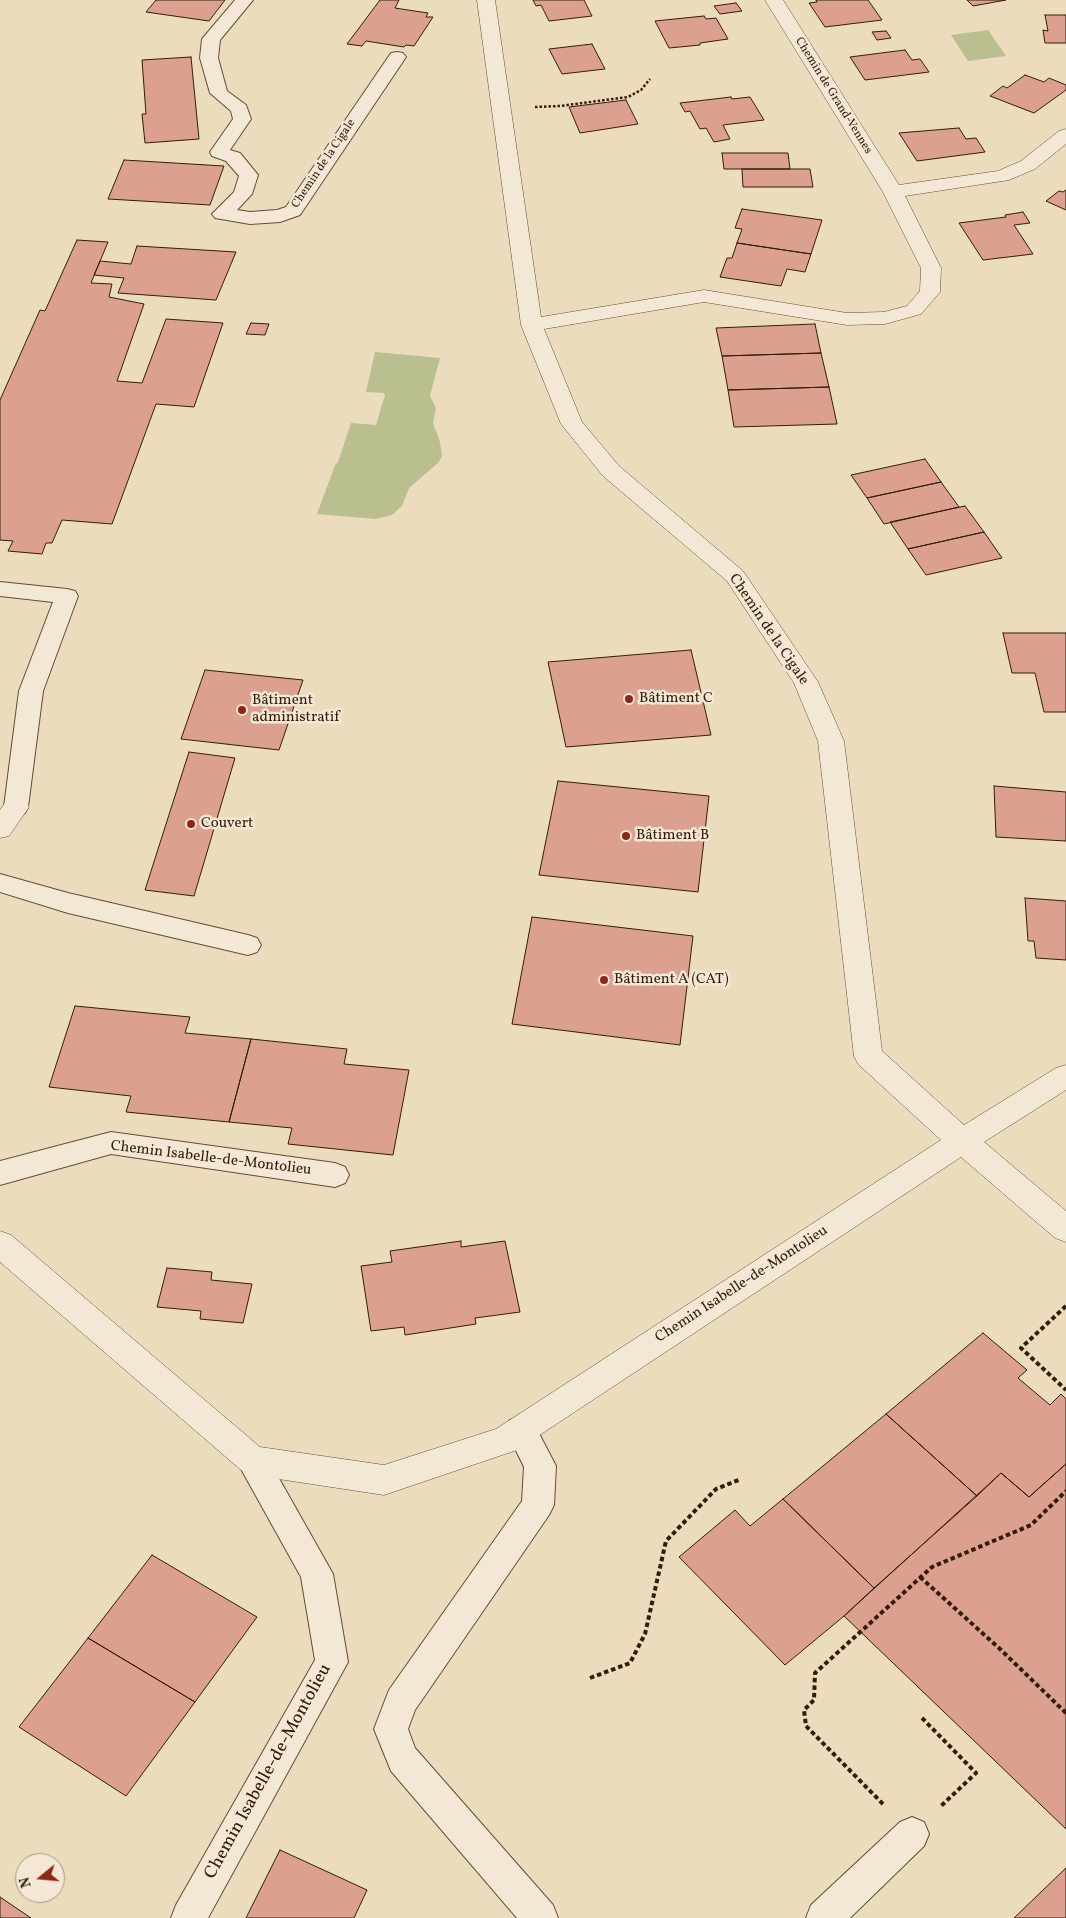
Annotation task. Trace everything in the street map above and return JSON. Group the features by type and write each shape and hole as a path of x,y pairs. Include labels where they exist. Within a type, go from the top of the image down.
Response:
{"street":[{"name":"Chemin de la Cigale","path":"486,0 532,325 572,424 611,471 735,576 806,682 831,741 868,1056 962,1141"},
{"name":"Chemin de Grand-Vennes","path":"532,325 704,296 847,319 885,318 914,310 930,292 931,268 893,192 774,0"},
{"path":"893,192 1002,176 1028,166 1066,135"},
{"path":"0,829 16,807"},
{"name":"Chemin Isabelle-de-Montolieu","path":"0,1244 252,1460 384,1480 506,1440 962,1141 1066,1076"},
{"path":"962,1141 1066,1229"}],"lane":[{"name":"Chemin de la Cigale","path":"244,0 211,39 209,58 219,93 240,109 242,119 219,152 233,157 249,175 243,194 222,214 250,218 280,216 293,211 397,57"},
{"path":"0,589 66,596 31,691 16,807"},
{"path":"0,883 68,903 248,945"},
{"name":"Chemin Isabelle-de-Montolieu","path":"0,1173 111,1143 335,1175"},
{"path":"521,1430 540,1466 538,1506 401,1701 391,1729 403,1759 540,1918"},
{"name":"Chemin Isabelle-de-Montolieu","path":"189,1918 332,1662 317,1574 252,1460"},
{"path":"824,1918 912,1834"}],"path":[{"path":"533,107 560,106 628,98 641,90 650,79"},
{"path":"1066,1306 1021,1348 1066,1390"},
{"path":"590,1678 630,1663 645,1634 666,1541 716,1489 741,1479"},
{"path":"922,1718 976,1773 912,1834 806,1726 804,1710 814,1700 815,1673 920,1577 932,1567 1031,1525 1066,1491"},
{"path":"920,1577 1000,1648 1066,1712"}],"green space":[{"path":"988,30 1006,56 968,61 951,35"},
{"path":"375,352 440,358 430,396 436,408 433,423 440,442 442,456 439,462 409,488 402,506 392,515 375,519 317,514 351,423 376,425 385,395 384,393 366,392"}],"building":[{"path":"156,0 225,0 209,21 146,12"},
{"path":"380,0 399,0 395,8 428,13 426,17 433,17 414,46 406,45 404,47 366,41 362,46 347,44"},
{"path":"533,0 584,0 592,16 549,21 541,5 536,6"},
{"path":"816,0 868,0 882,20 825,27 809,3 817,2"},
{"path":"967,0 1006,0 973,6"},
{"path":"736,3 742,11 720,14 714,6"},
{"path":"1045,15 1066,15 1066,43 1045,43 1043,30 1048,31"},
{"path":"704,16 706,19 716,18 728,39 700,43 700,45 669,48 655,21"},
{"path":"886,31 891,38 877,40 872,32"},
{"path":"592,44 605,69 562,74 549,49"},
{"path":"905,50 912,60 920,59 929,72 865,80 850,57"},
{"path":"191,57 199,139 145,143 142,114 146,114 142,60"},
{"path":"1025,75 1044,82 1049,78 1066,85 1066,90 1034,113 990,96 1003,86 1007,88"},
{"path":"731,97 732,99 750,97 764,120 723,125 730,139 714,142 706,128 700,129 690,111 685,112 680,103"},
{"path":"626,100 638,124 580,133 569,107"},
{"path":"959,128 966,139 976,138 985,152 917,161 899,133"},
{"path":"722,153 788,153 790,169 724,169"},
{"path":"124,160 224,166 210,205 108,199"},
{"path":"742,169 810,169 813,187 743,187"},
{"path":"1066,190 1066,210 1046,201 1059,191 1063,192"},
{"path":"742,209 822,220 811,254 737,243 742,229 735,228"},
{"path":"1023,212 1030,223 1014,225 1033,254 983,260 959,223 1006,217 1005,215"},
{"path":"77,240 108,242 91,283 112,284 109,297 144,304 117,381 142,383 166,319 223,323 194,407 156,404 112,524 62,520 52,543 46,543 42,554 8,551 13,541 0,540 0,400 40,310 45,311"},
{"path":"737,243 811,254 805,272 787,269 781,286 720,277 727,258 732,258"},
{"path":"137,246 236,252 216,300 118,293 124,278 94,275 100,261 131,264"},
{"path":"251,323 269,324 265,335 246,334"},
{"path":"815,324 821,353 722,356 716,328"},
{"path":"821,353 829,387 728,390 722,356"},
{"path":"829,387 837,424 734,427 728,390"},
{"path":"925,459 941,482 867,498 851,475"},
{"path":"941,482 959,507 884,524 867,498"},
{"path":"965,506 984,532 908,549 890,522"},
{"path":"984,532 1002,558 926,575 908,549"},
{"path":"1003,633 1066,633 1066,712 1044,712 1035,673 1012,673"},
{"name":"Bâtiment C","path":"691,650 711,735 566,747 548,662"},
{"name":"Bâtiment administratif","path":"205,670 303,680 279,750 181,739"},
{"name":"Couvert","path":"189,752 235,758 194,896 145,890"},
{"name":"Bâtiment B","path":"558,781 709,796 698,892 539,875"},
{"path":"994,786 1066,792 1066,841 996,837"},
{"path":"1025,898 1066,901 1066,960 1036,958 1034,941 1028,941"},
{"name":"Bâtiment A (CAT)","path":"532,917 693,936 680,1045 512,1024"},
{"path":"75,1006 190,1017 185,1033 251,1039 229,1122 126,1112 131,1096 49,1087"},
{"path":"251,1039 347,1049 344,1064 409,1070 393,1155 288,1144 292,1128 229,1122"},
{"path":"461,1241 461,1247 505,1241 520,1312 475,1318 476,1324 405,1335 404,1327 371,1331 361,1266 392,1262 390,1251"},
{"path":"167,1268 212,1272 211,1280 252,1284 243,1323 200,1319 201,1311 157,1307"},
{"path":"983,1333 1027,1370 1018,1378 1050,1405 1061,1394 1066,1399 1066,1464 1029,1497 1001,1473 977,1496 886,1414"},
{"path":"886,1414 977,1496 874,1588 783,1499"},
{"path":"1066,1464 1066,1829 844,1616 1001,1473 1029,1497"},
{"path":"783,1499 874,1588 844,1616 785,1665 679,1557 735,1510 750,1526"},
{"path":"152,1555 257,1617 195,1702 88,1638"},
{"path":"88,1638 195,1702 126,1796 19,1727"},
{"path":"280,1850 367,1890 354,1918 246,1918"},
{"path":"1066,1868 1066,1918 1014,1918"},
{"path":"0,1897 31,1918 0,1918"}],"place":[{"name":"Bâtiment C","path":"629,699"},
{"name":"Bâtiment administratif","path":"242,710"},
{"name":"Couvert","path":"191,824"},
{"name":"Bâtiment B","path":"626,836"},
{"name":"Bâtiment A (CAT)","path":"604,980"}]}
